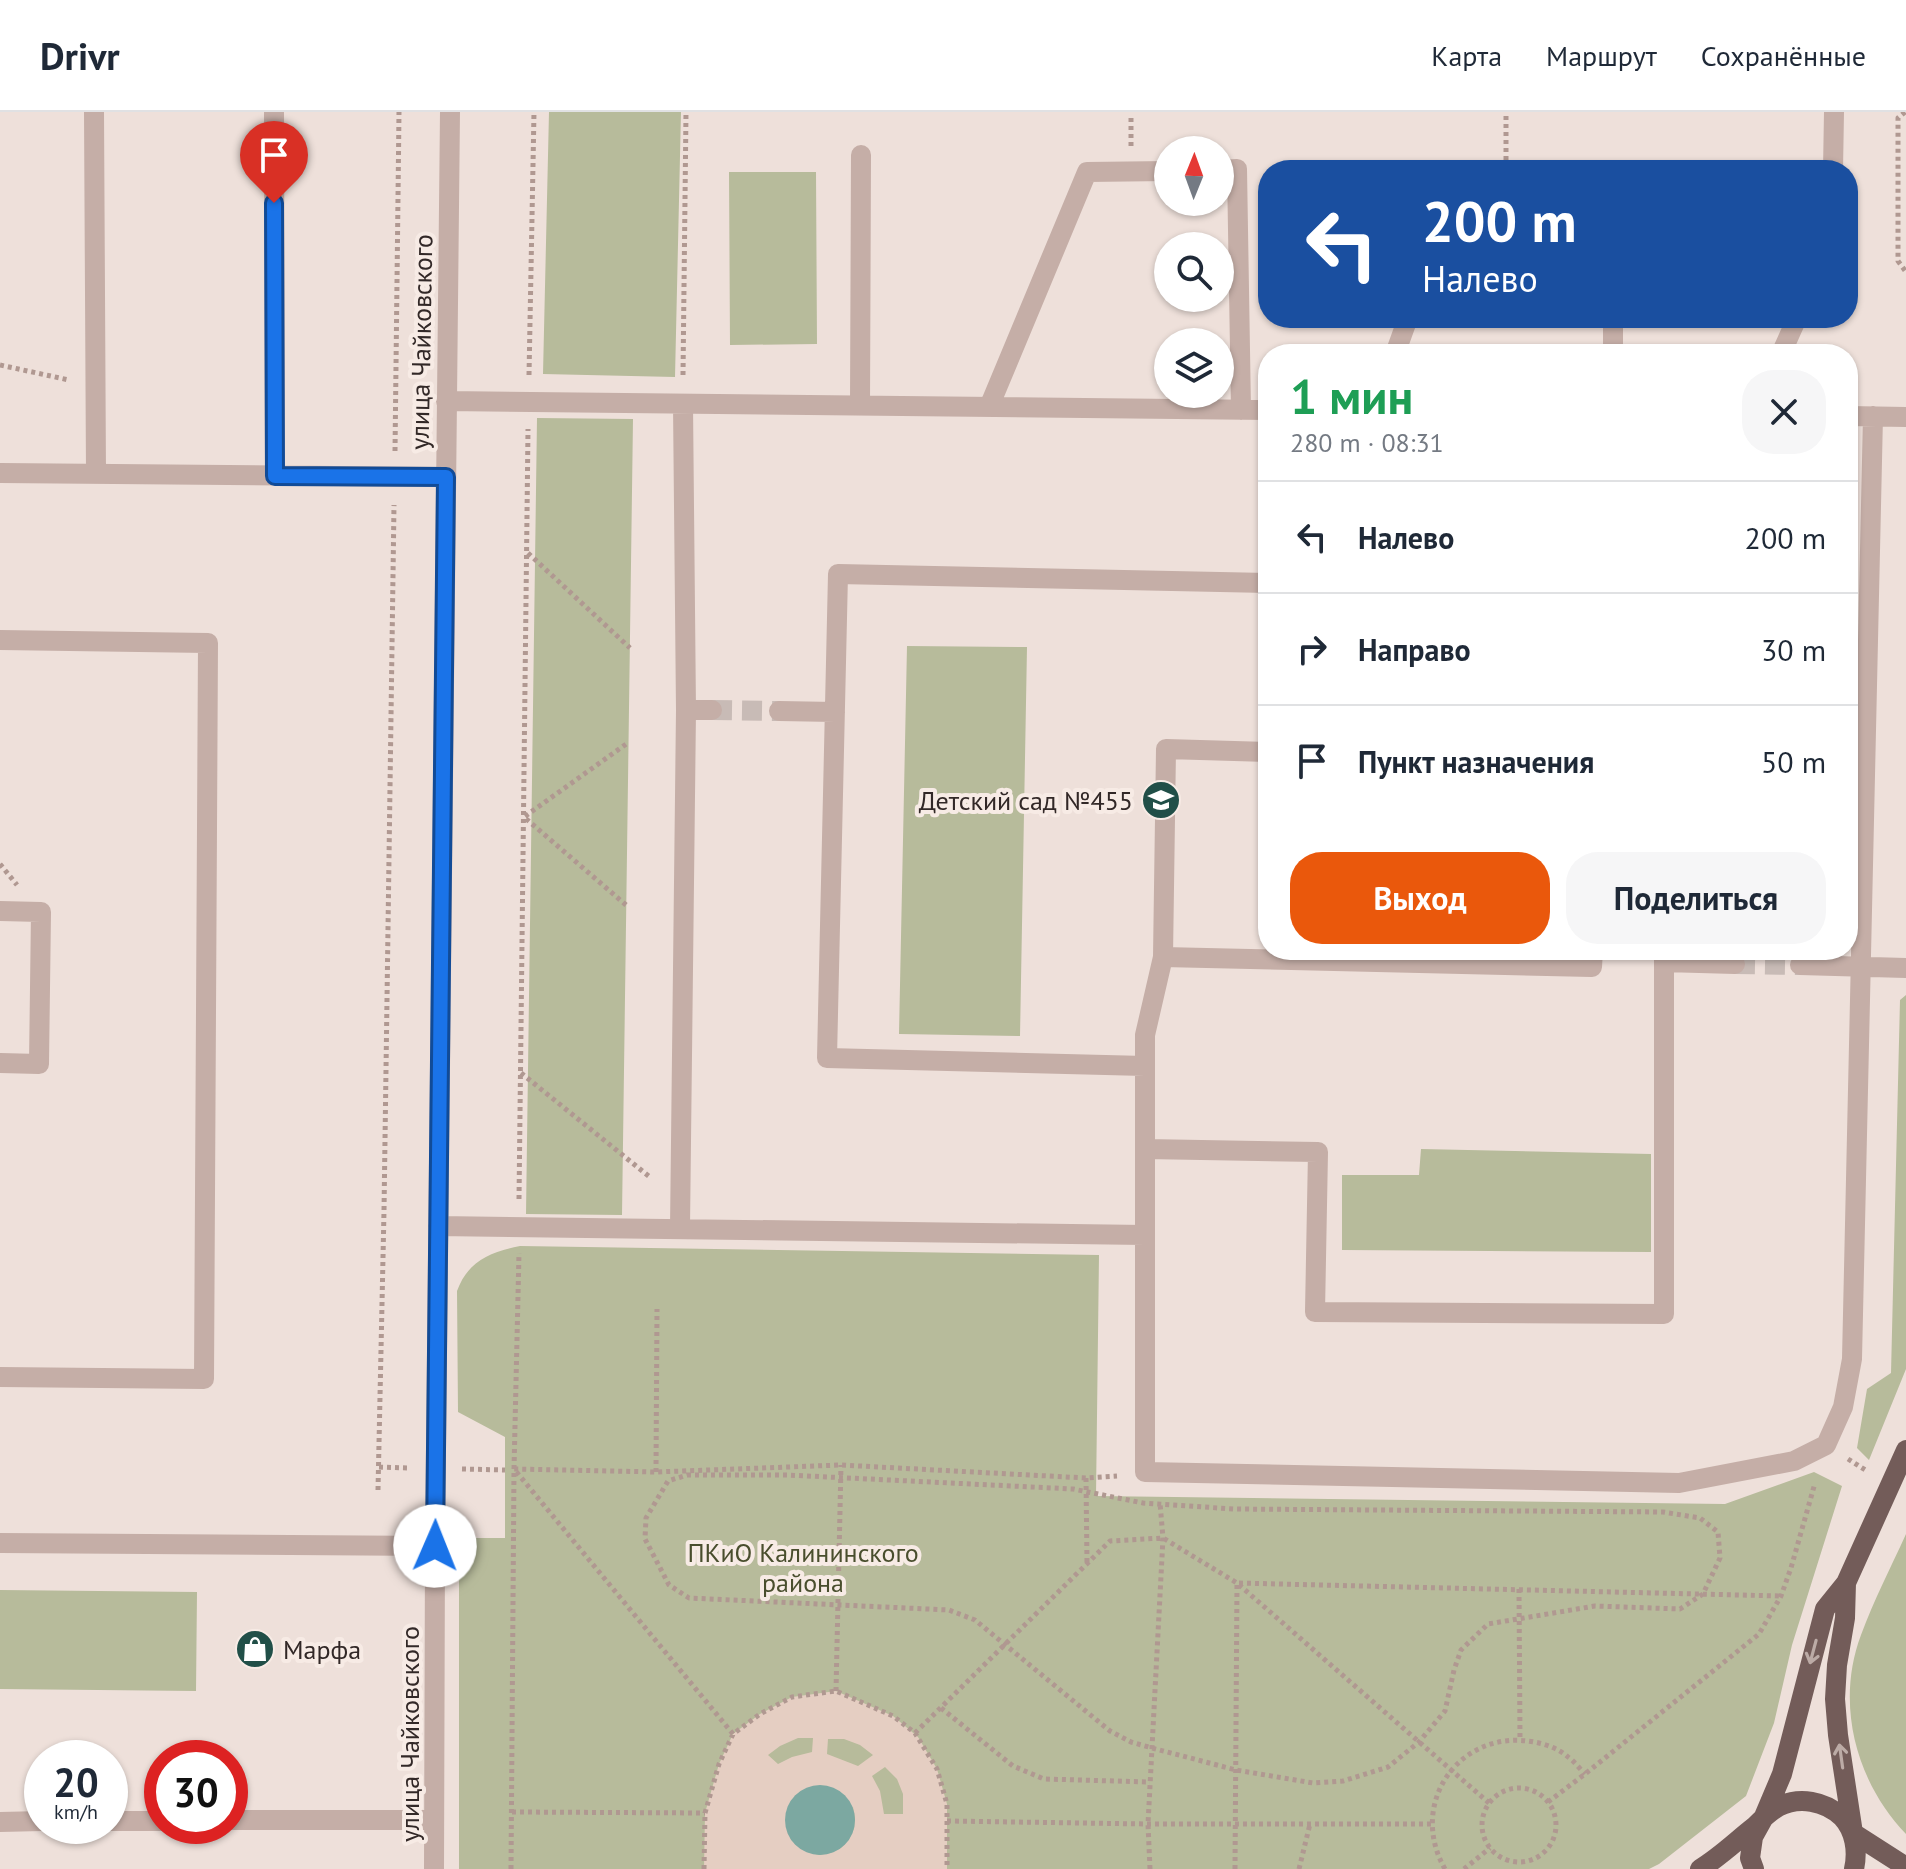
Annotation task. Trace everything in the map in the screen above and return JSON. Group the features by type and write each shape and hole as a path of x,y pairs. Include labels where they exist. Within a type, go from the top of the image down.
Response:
{"main road":[{"path":"1754,1869 1750,1858 1753,1837 1782,1774 1825,1609 1846,1583 1906,1450"},
{"path":"1846,1583 1835,1699 1856,1850 1854,1869"},
{"path":"1700,1869 1777,1807 1812,1801 1829,1807 1843,1818 1853,1833 1906,1867"}],"street":[{"path":"94,112 96,474"},
{"path":"274,112 275,476"},
{"name":"улица Чайковского","path":"434,1869 450,112"},
{"path":"1833,160 1834,112"},
{"path":"860,405 861,155"},
{"path":"1234,169 1237,169 1241,410"},
{"path":"989,407 1087,172 1154,171"},
{"path":"446,401 1258,410"},
{"path":"680,1228 686,710 683,404"},
{"path":"1858,416 1906,417"},
{"path":"1258,752 1166,749 1163,957 1145,1035 1145,1235 1152,1472 1679,1483 1794,1461 1826,1445 1843,1407 1852,1359 1873,416"},
{"path":"0,473 446,477"},
{"path":"1145,1066 827,1058 838,574 1258,583"},
{"path":"0,640 208,643 204,1379 0,1377"},
{"path":"686,710 712,710"},
{"path":"779,711 835,712"},
{"path":"0,911 41,912 39,1064 0,1063"},
{"path":"1163,957 1258,959"},
{"path":"1292,960 1592,967 1592,960"},
{"path":"1145,1149 1318,1152 1315,1312 1664,1314 1664,960"},
{"path":"1700,960 1735,964"},
{"path":"1800,965 1906,968"},
{"path":"438,1226 1145,1235"},
{"path":"0,1543 435,1546"},
{"path":"248,1820 434,1820"},
{"path":"0,1822 24,1821"}],"path":[{"path":"378,1490 399,112"},
{"path":"511,1869 534,112"},
{"path":"683,404 686,112"},
{"path":"1905,112 1898,118 1898,261 1906,272"},
{"path":"1506,116 1506,160"},
{"path":"0,365 95,386"},
{"path":"527,552 630,648"},
{"path":"524,817 629,742"},
{"path":"524,817 626,905"},
{"path":"521,1073 680,1201"},
{"path":"656,1472 657,1309"},
{"path":"1548,1802 1759,1634 1781,1596 1791,1568 1826,1445 1890,1485"},
{"path":"514,1469 656,1472 841,1465 1086,1478 1152,1472 1160,1505 1163,1538 1148,1824 1150,1869"},
{"path":"836,1691 841,1465"},
{"path":"514,1469 733,1734"},
{"path":"687,1475 841,1477 1086,1491 1143,1503 1234,1509 1663,1512 1700,1518 1718,1532 1720,1558 1703,1594 1680,1609 1595,1606 1488,1624 1461,1650 1445,1711 1419,1742 1388,1767 1343,1781 1313,1783 1236,1770 1131,1742 1110,1731 975,1620 949,1610 689,1598 669,1585 645,1539 646,1518 668,1481 687,1475"},
{"path":"1086,1478 1087,1564"},
{"path":"915,1733 1110,1541 1163,1538 1237,1583 1489,1803"},
{"path":"1237,1583 1781,1596"},
{"path":"1235,1869 1237,1583"},
{"path":"1519,1589 1520,1739"},
{"path":"704,1869 705,1813 719,1764 733,1734 760,1714 792,1697 836,1691 893,1716 915,1733 937,1769 947,1804 947,1869"},
{"path":"941,1708 1013,1766 1044,1779 1150,1782"},
{"path":"1445,1869 1437,1853 1431,1824 1434,1805 1440,1786 1465,1757 1482,1747 1520,1739 1545,1744 1568,1756 1585,1774"},
{"path":"1525,1788 1538,1793 1548,1802 1555,1815 1556,1829 1552,1843 1542,1854 1529,1861 1515,1862 1501,1857 1490,1848 1483,1834 1483,1817 1489,1803 1499,1793 1525,1788"},
{"path":"512,1812 705,1813"},
{"path":"947,1821 1431,1824"},
{"path":"1299,1869 1310,1824"},
{"path":"1464,1869 1490,1848"}],"green space":[{"path":"549,112 681,112 675,377 543,374"},
{"path":"729,172 816,172 817,344 730,345"},
{"path":"537,418 633,419 622,1215 526,1214"},
{"path":"907,646 1027,647 1020,1036 899,1034"},
{"path":"1906,995 1906,1369 1869,1460 1857,1448 1867,1389 1891,1373 1900,1000"},
{"path":"1421,1149 1651,1154 1651,1252 1342,1250 1342,1175 1419,1175"},
{"name":"ПКиО Калининского района","path":"520,1246 1099,1255 1096,1496 1725,1504 1814,1472 1842,1486 1792,1645 1774,1723 1746,1796 1649,1869 459,1869 459,1538 505,1538 505,1437 458,1412 457,1291 467,1272 481,1260"},
{"path":"1906,1534 1906,1834 1874,1791 1863,1766 1855,1741 1850,1688 1853,1661 1861,1635"},
{"path":"0,1590 197,1592 196,1691 0,1689"}],"shaded area":[{"path":"836,1691 893,1716 918,1737 937,1769 947,1804 947,1869 704,1869 705,1813 719,1764 733,1734 760,1714 792,1697","holes":["798,1738 813,1738 812,1752 778,1764 768,1755","828,1739 844,1739 860,1745 873,1755 858,1766 827,1754","885,1767 897,1779 903,1794 903,1814 884,1814 880,1791 872,1776","853,1807 854,1829 841,1848 819,1855 808,1852 790,1838"]}],"water":[{"path":"820,1785 839,1791 849,1801 855,1820 849,1839 839,1849 820,1855 801,1849 791,1839 785,1820 791,1801 801,1791"}],"tunnel":[{"path":"712,710 779,711"},
{"path":"1735,964 1800,965"}],"place":[{"name":"Детский сад №455","path":"1161,800"},
{"name":"Марфа","path":"255,1649"}],"route":[{"path":"274,203 275,476 446,477 435,1546"}]}
